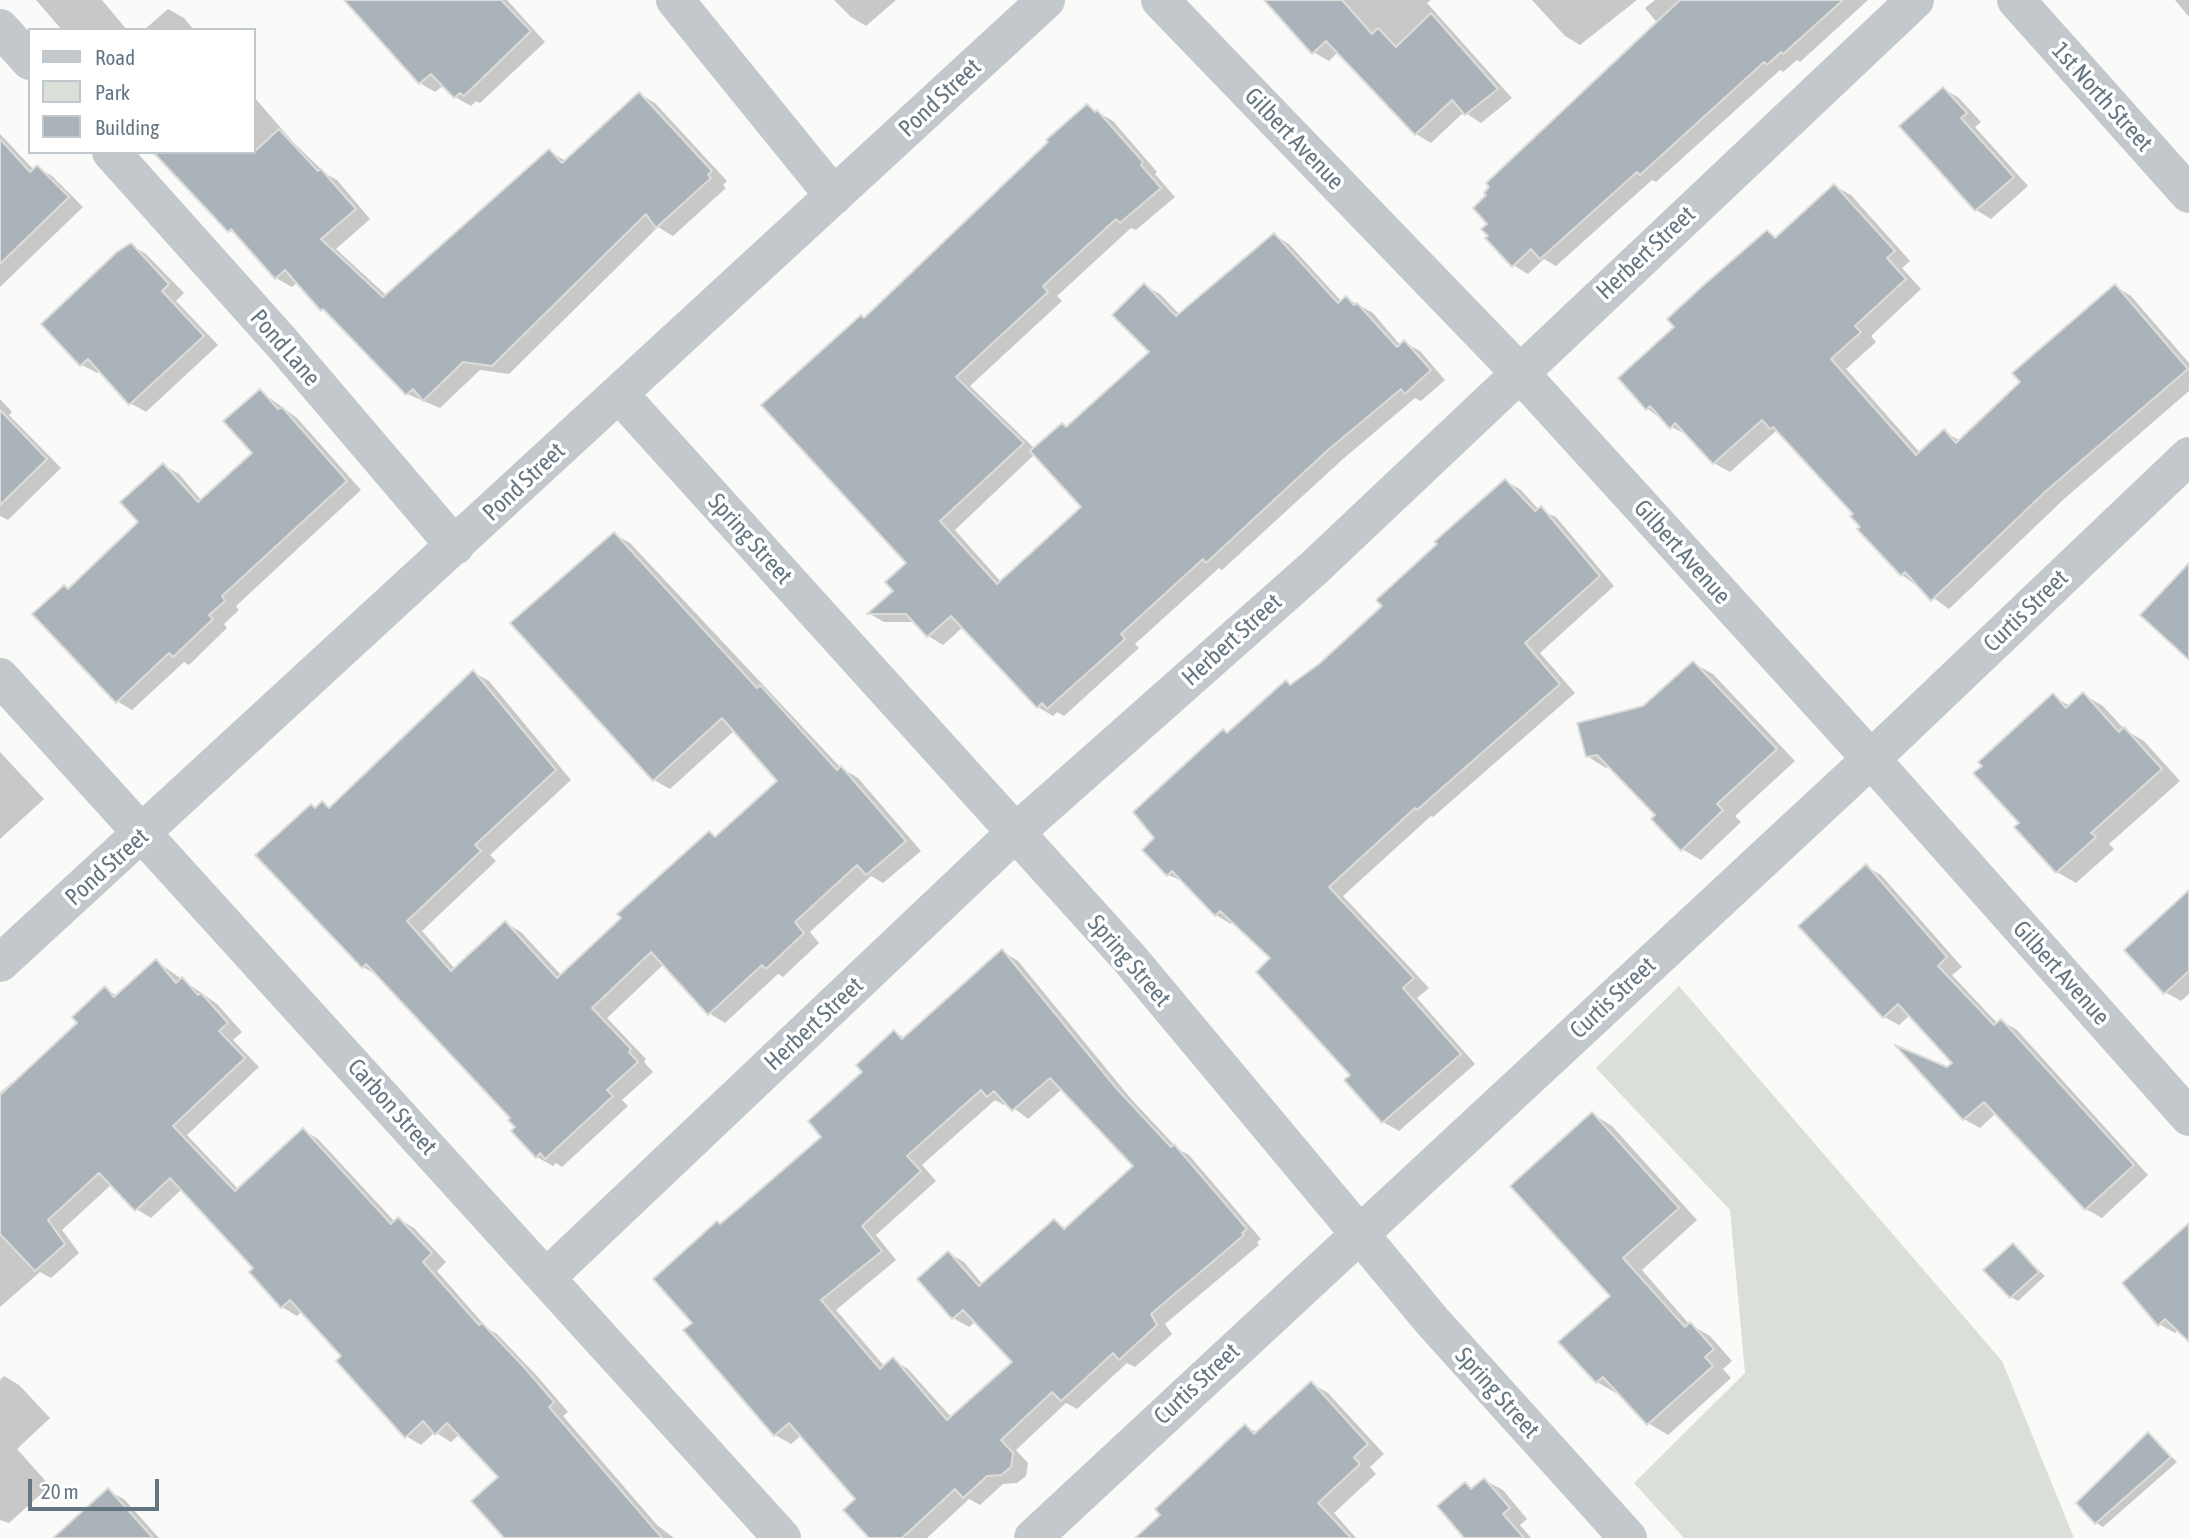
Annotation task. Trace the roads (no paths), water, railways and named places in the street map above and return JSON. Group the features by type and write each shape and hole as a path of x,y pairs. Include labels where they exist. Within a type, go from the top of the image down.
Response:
{"street":[{"path":"675,0 834,196"},
{"name":"Pond Street","path":"0,963 144,834 1046,0"},
{"name":"Gilbert Avenue","path":"1160,0 1519,372 1871,759 2189,1117"},
{"name":"Herbert Street","path":"546,1278 1016,833 1314,568 1915,0"},
{"name":"1st North Street","path":"2016,0 2189,194"},
{"path":"0,28 28,59"},
{"name":"Pond Lane","path":"113,154 282,343 455,546"},
{"name":"Spring Street","path":"619,394 1130,959 1433,1322 1628,1538"},
{"name":"Curtis Street","path":"1033,1538 1871,759 2189,456"},
{"name":"Carbon Street","path":"0,677 782,1538"}]}
